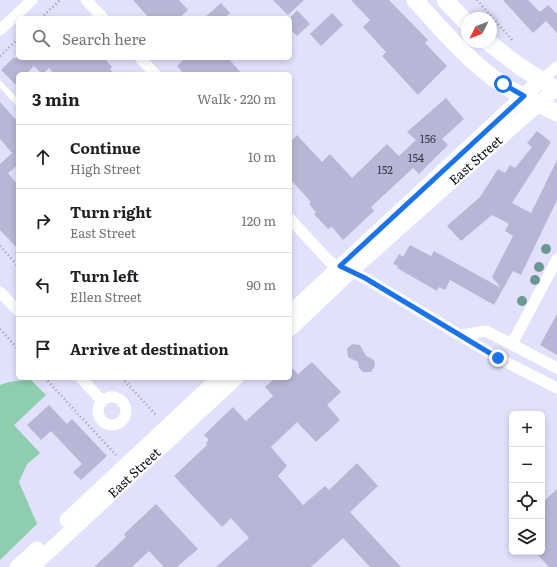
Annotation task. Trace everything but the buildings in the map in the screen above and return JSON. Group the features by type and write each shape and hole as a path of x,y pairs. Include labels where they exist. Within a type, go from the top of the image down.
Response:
{"main road":[{"path":"415,0 482,69 503,84 557,113"},
{"path":"445,0 461,17"},
{"path":"496,48 518,66 553,87"}],"street":[{"path":"0,30 32,0"},
{"path":"86,0 101,16"},
{"path":"142,60 153,72"},
{"path":"553,87 557,67"},
{"name":"East Street","path":"292,311 346,268 531,100 553,87"},
{"path":"292,221 330,262 346,268 461,336 557,388"},
{"path":"512,344 557,259"},
{"name":"East Street","path":"292,327 346,268"},
{"path":"0,292 16,309"},
{"path":"461,336 486,331 557,368"},
{"path":"83,380 102,401"},
{"name":"East Street","path":"17,567 217,380"},
{"name":"East Street","path":"32,567 234,380"}],"lane":[{"path":"0,84 16,101"}],"path":[{"path":"43,16 60,0"},
{"path":"477,0 515,43"},
{"path":"0,56 16,41"},
{"path":"0,246 16,264"},
{"path":"0,329 16,347"},
{"path":"47,380 116,455 120,451"},
{"path":"124,380 157,416"}],"green space":[{"path":"31,380 46,395 14,425 40,453 27,464 19,482 37,524 0,560 0,385 9,382"}],"route":[{"path":"498,358 441,322 365,278 340,266 524,96 503,84"}]}
